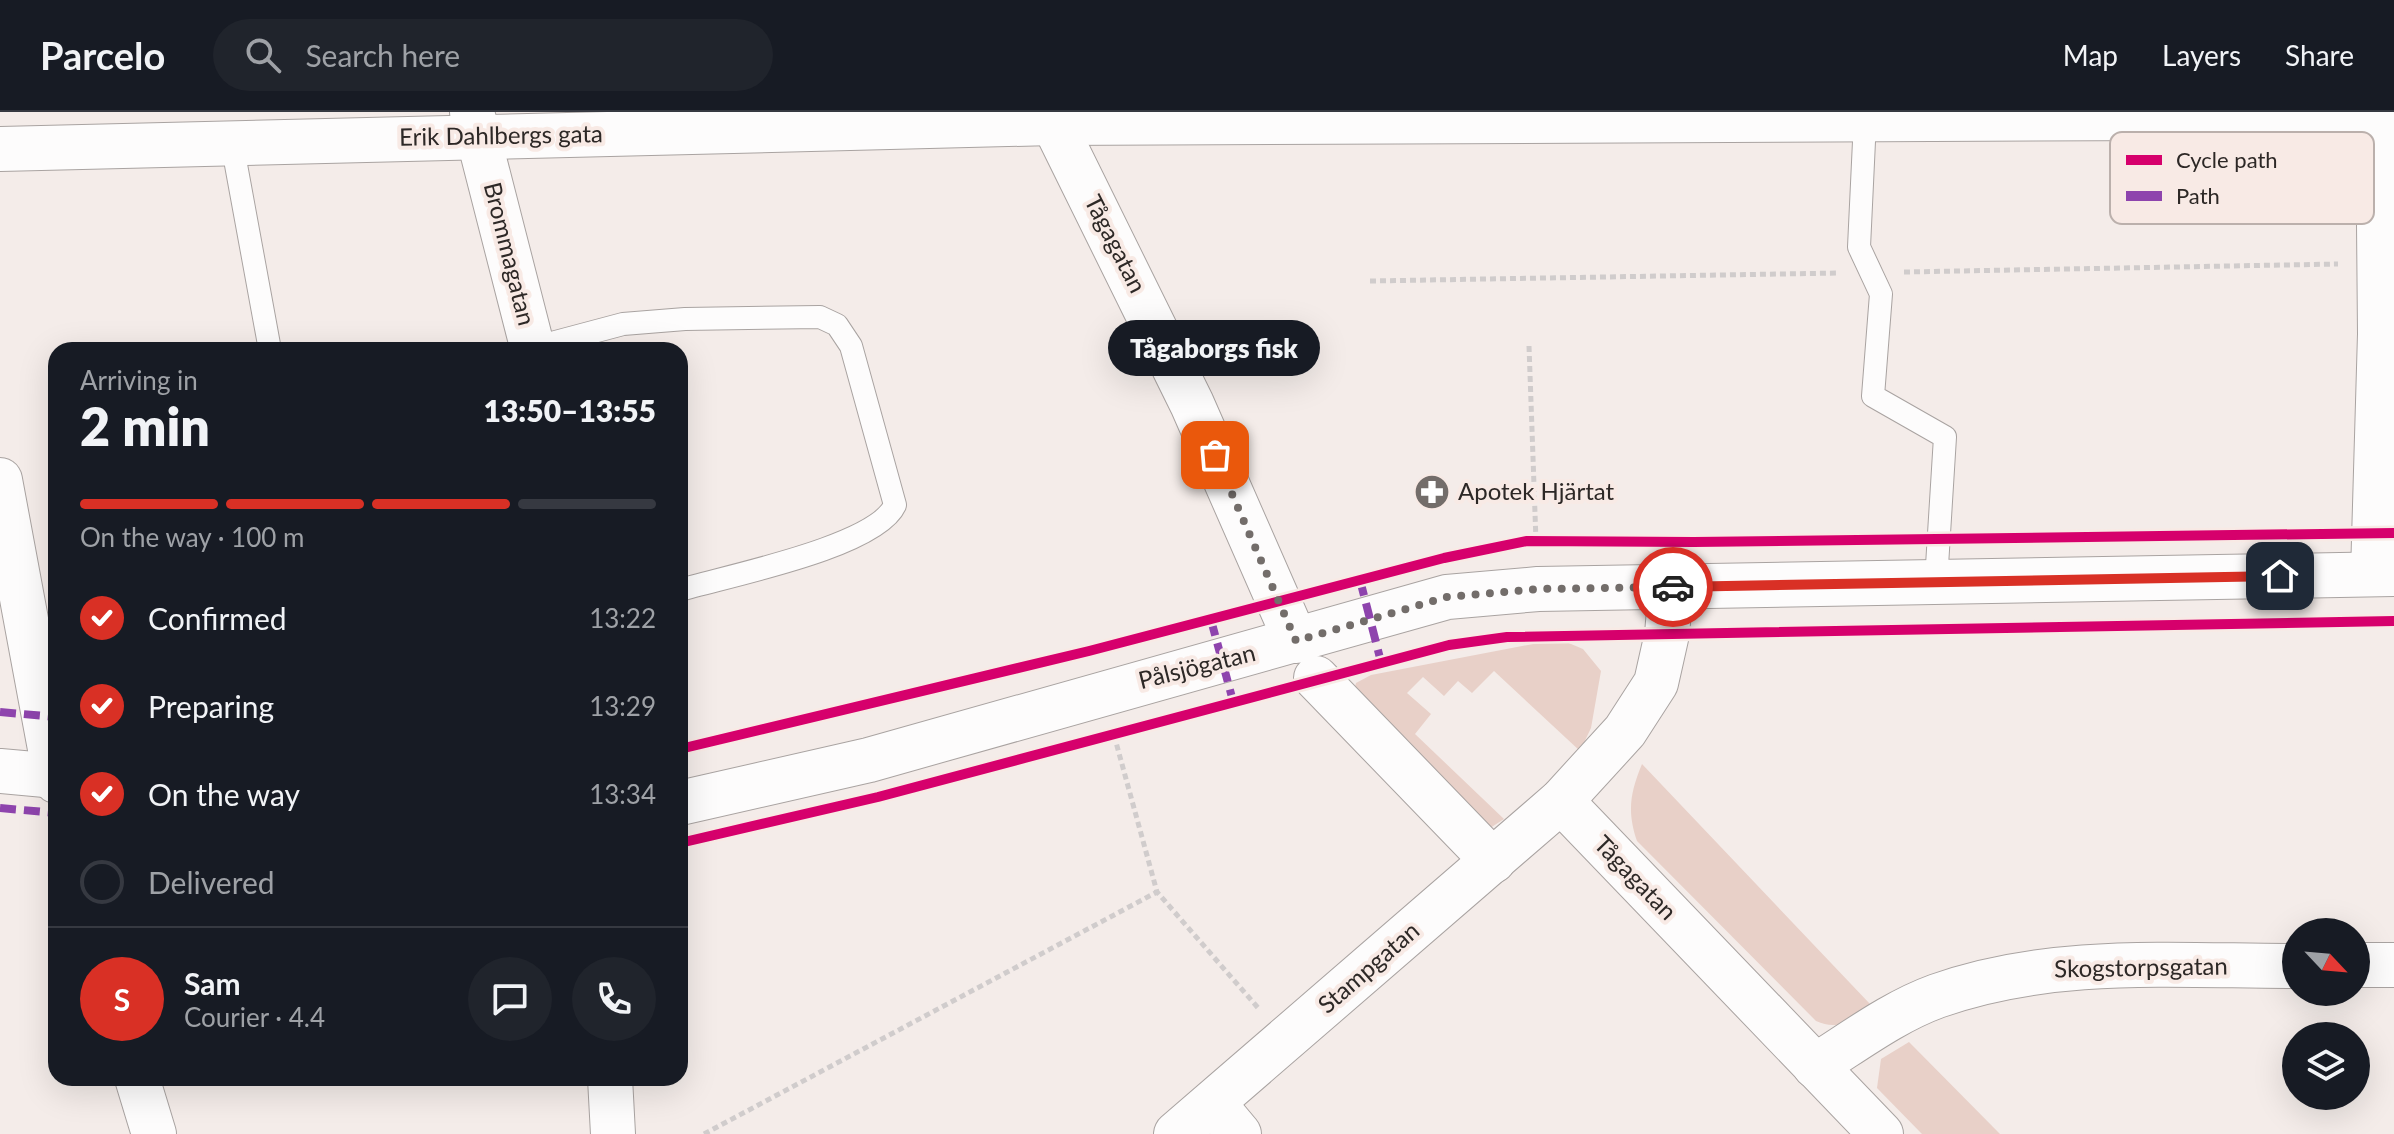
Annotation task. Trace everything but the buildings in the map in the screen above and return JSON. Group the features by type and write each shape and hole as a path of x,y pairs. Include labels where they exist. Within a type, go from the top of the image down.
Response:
{"street":[{"name":"Erik Dahlbergs gata","path":"0,149 232,143 475,124 1050,118 1865,120 2383,115"},
{"path":"2383,115 2379,264 2384,574"},
{"name":"Tågagatan","path":"1050,118 1186,391 1306,660 1493,861"},
{"name":"Brommagatan","path":"475,124 531,342"},
{"path":"0,480 48,739"},
{"name":"Pålsjögatan","path":"688,801 869,760 1125,685 1306,660 1447,597 1538,589 2384,574"},
{"path":"1561,801 1625,731 1656,683 1667,634 1671,587"},
{"path":"0,771 48,776"},
{"name":"Tågagatan","path":"1561,801 1881,1134"},
{"name":"Stampgatan","path":"1176,1134 1226,1119 1286,1040 1561,801"},
{"path":"2370,965 2394,965"},
{"name":"Skogstorpsgatan","path":"1815,1066 1891,1017 1937,996 2012,975 2070,967 2282,966"},
{"path":"139,1086 154,1134"},
{"path":"610,1086 613,1134"}],"lane":[{"path":"1865,120 1859,247 1881,294 1873,396 1945,437 1936,582"},
{"path":"232,143 269,342"},
{"path":"558,342 623,324 685,319 820,317 837,325 851,346 895,505 889,517 840,545 688,588"}],"path":[{"path":"1370,281 2379,264"},
{"path":"1529,346 1536,541"},
{"path":"1114,733 1157,892 1286,1040"},
{"path":"704,1134 1157,892"}],"shaded area":[{"path":"1559,639 1583,649 1601,671 1591,728 1580,751 1494,671 1472,693 1458,681 1444,696 1423,677 1407,693 1431,714 1415,734 1504,819 1487,830 1352,698 1356,683 1371,675"},
{"path":"1642,764 1870,1004 1839,1024 1816,1021 1637,841 1631,802"},
{"path":"1909,1042 2000,1134 1922,1134 1877,1088 1881,1059"}],"marked path":[{"path":"1360,580 1381,662"},
{"path":"1211,620 1233,701"},
{"path":"0,712 48,716"},
{"path":"0,808 48,812"}],"cycle path":[{"path":"688,747 1089,651 1444,558 1527,541 1694,542 2394,533"},
{"path":"688,841 878,797 1449,645 1507,637 2394,621"}],"way so far":[{"path":"1215,455 1296,641 1447,597 1538,589 1673,587"}],"place":[{"name":"Tågaborgs fisk","path":"1215,455"},
{"name":"Apotek Hjärtat","path":"1432,492"}],"route":[{"path":"1673,587 2280,576"}]}
